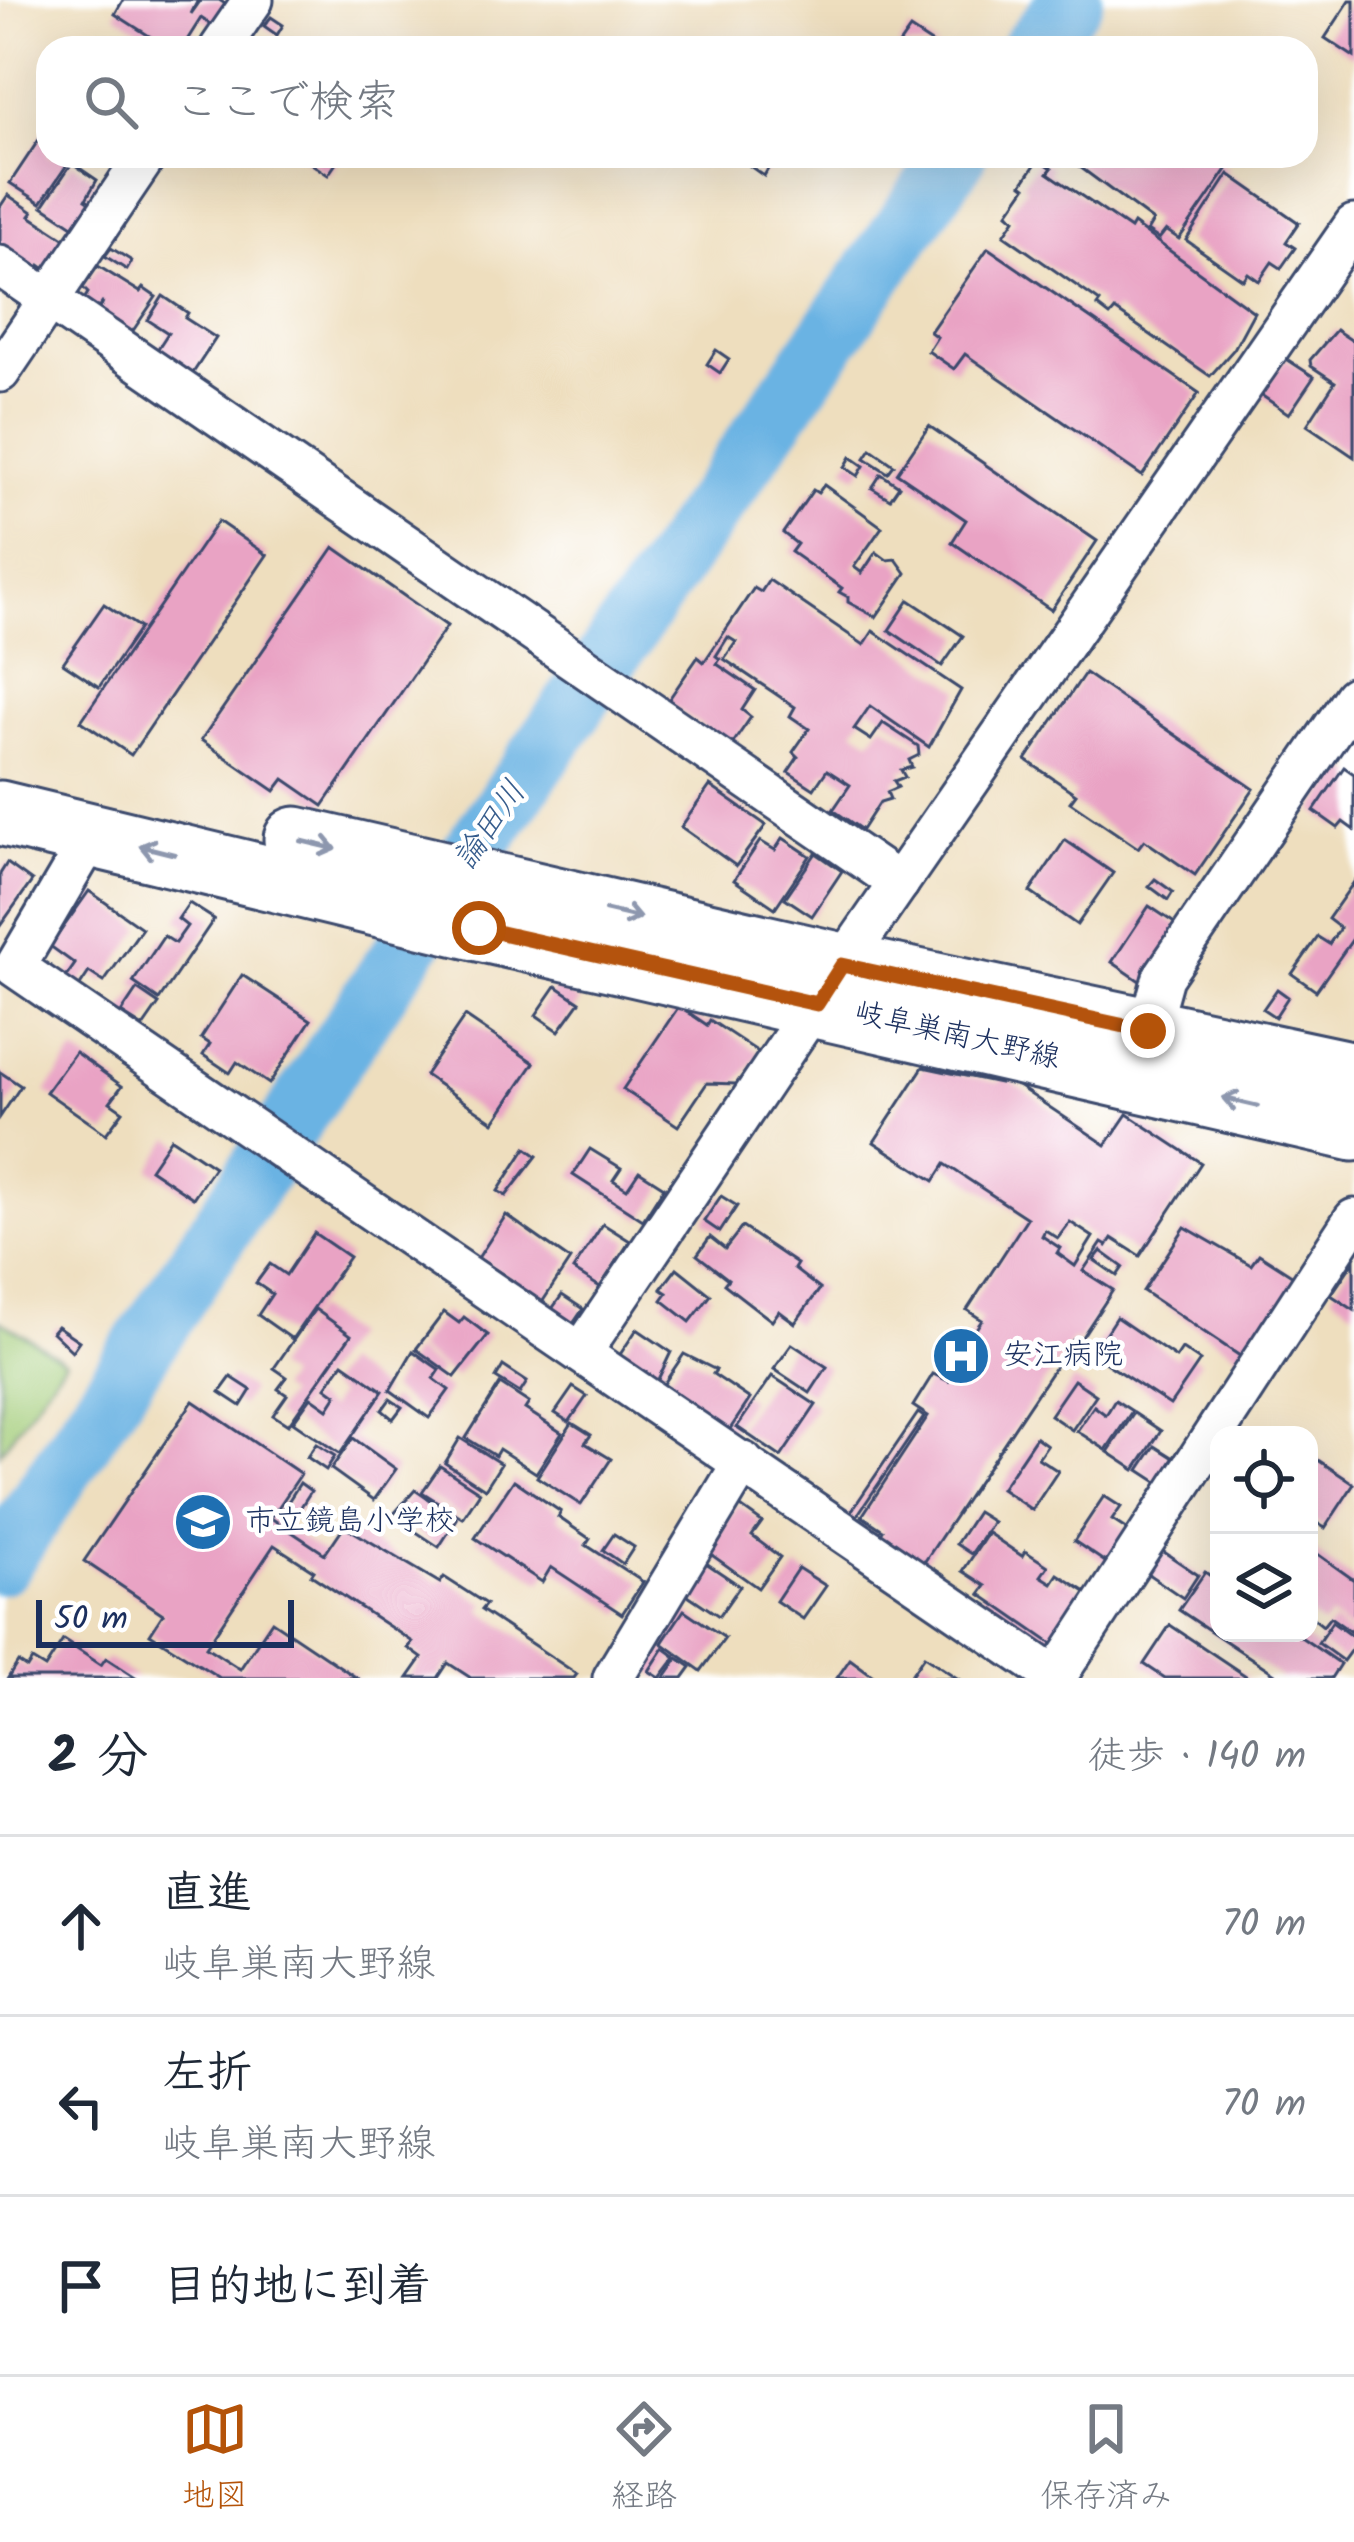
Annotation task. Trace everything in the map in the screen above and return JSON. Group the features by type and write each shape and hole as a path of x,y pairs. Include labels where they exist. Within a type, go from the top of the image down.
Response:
{"main road":[{"name":"岐阜巣南大野線","path":"0,772 406,888"},
{"name":"岐阜巣南大野線","path":"0,813 93,834 406,888 829,984 1354,1129"},
{"name":"岐阜巣南大野線","path":"829,984 1148,1031 1354,1075"}],"street":[{"path":"228,36 253,0"},
{"path":"0,372 138,168"},
{"path":"581,1353 829,984 1354,225"},
{"path":"0,266 899,883"},
{"path":"1148,1031 1163,977 1354,697"},
{"path":"93,834 15,968 743,1462 1005,1664 1056,1678 1354,1219"},
{"path":"613,1678 743,1462"}],"green space":[{"path":"0,1320 65,1361 0,1453"}],"building":[{"path":"123,0 198,0 191,14 201,0 227,5 213,26 201,18 190,36 149,36 115,14"},
{"path":"1354,0 1354,57 1325,38"},
{"path":"271,17 283,25 277,35 264,26"},
{"path":"36,144 36,168 65,168 41,203 10,183"},
{"path":"69,168 79,168 97,180 86,199 92,203 76,228 43,206"},
{"path":"1033,168 1052,168 1048,173 1130,229 1133,224 1254,312 1234,349 1210,376 1115,310 1110,316 1097,306 1100,302 1004,235 1015,219 1008,213 1026,187 1022,184"},
{"path":"1081,168 1228,168 1179,239 1166,230 1159,239 1147,231 1153,221"},
{"path":"1229,174 1299,223 1286,242 1295,248 1281,268 1272,262 1259,281 1248,273 1243,280 1186,240"},
{"path":"8,195 67,240 47,270 40,265 34,274 0,251 0,207"},
{"path":"111,248 132,261 127,270 105,256"},
{"path":"988,248 1199,393 1142,476 965,354 954,369 928,351 937,337 930,332"},
{"path":"98,266 156,297 130,335 98,313 103,302 94,314 81,304 88,293 83,288"},
{"path":"163,296 216,338 191,376 155,353 168,333 148,320"},
{"path":"1336,330 1354,342 1354,457 1307,425 1335,382 1311,366 1310,360"},
{"path":"716,350 729,359 720,373 707,364"},
{"path":"1285,358 1314,377 1289,414 1261,395"},
{"path":"929,426 1097,541 1051,610 952,542 966,520 897,473"},
{"path":"871,449 894,465 888,473 865,458"},
{"path":"851,457 864,466 858,476 845,467"},
{"path":"881,474 899,486 890,499 872,488"},
{"path":"824,485 882,527 854,567 862,573 876,552 887,560 896,559 906,573 876,617 848,602 839,592 842,588 791,552 797,544 783,533 813,490 818,493"},
{"path":"218,521 267,555 131,755 81,721"},
{"path":"334,547 447,626 323,806 284,779 275,791 201,740"},
{"path":"769,580 864,645 873,631 961,690 929,747 870,706 854,729 871,740 883,723 918,746 919,755 909,760 912,767 901,770 905,777 894,781 898,787 887,792 890,799 880,802 862,830 833,810 850,785 827,770 814,789 788,772 798,757 793,752 809,729 790,716 795,707 724,659 736,642 728,637 716,656 717,664 755,690 742,710 751,717 731,746 667,702 698,657 704,662 754,588 761,592"},
{"path":"909,600 963,636 942,666 889,630"},
{"path":"104,604 140,628 99,687 63,663"},
{"path":"1085,673 1254,789 1195,875 1144,840 1138,848 1070,802 1076,794 1026,760"},
{"path":"1344,767 1354,774 1354,830 1343,822 1338,828 1314,811"},
{"path":"710,786 766,825 736,866 681,827"},
{"path":"783,838 810,856 775,908 734,880 760,841 775,850"},
{"path":"1065,840 1113,873 1077,925 1030,892"},
{"path":"816,853 842,871 812,916 785,898"},
{"path":"7,863 32,881 0,926 0,874"},
{"path":"1155,879 1173,892 1168,900 1149,886"},
{"path":"1354,882 1354,937 1316,991 1292,974 1318,937 1329,944 1340,928 1328,919"},
{"path":"89,891 142,928 104,982 89,972 79,987 66,977 75,964 50,946"},
{"path":"189,903 214,919 159,1000 133,982 164,936 175,943 187,926 178,919"},
{"path":"1149,906 1185,930 1147,986 1112,962"},
{"path":"242,975 311,1020 269,1084 237,1062 230,1073 203,1055 210,1044 201,1038"},
{"path":"556,986 580,1002 559,1031 536,1015"},
{"path":"137,989 159,1004 143,1027 121,1013"},
{"path":"1277,989 1288,997 1275,1017 1263,1009"},
{"path":"679,1006 760,1053 736,1084 707,1083 678,1126 623,1089"},
{"path":"465,1016 534,1063 494,1122 425,1075"},
{"path":"75,1052 122,1086 110,1102 123,1111 106,1134 46,1092"},
{"path":"923,1067 999,1083 1003,1076 1106,1145 1127,1114 1201,1163 1140,1256 1112,1238 1107,1246 1102,1243 1083,1271 1113,1290 1078,1343 1073,1340 921,1567 878,1538 883,1530 862,1516 928,1416 913,1406 933,1374 950,1382 943,1378 982,1320 967,1310 1027,1218 945,1164 934,1181 874,1142","holes":["1070,1222 1093,1237 1075,1266 1042,1236 1045,1230 1058,1238"]},
{"path":"0,1072 21,1086 0,1117"},
{"path":"171,1138 214,1167 193,1198 150,1169"},
{"path":"526,1148 537,1156 506,1196 498,1191"},
{"path":"590,1149 621,1168 613,1180 627,1189 639,1171 664,1187 643,1220 573,1175"},
{"path":"721,1196 737,1206 720,1232 704,1221"},
{"path":"506,1215 570,1260 537,1310 507,1290 513,1281 478,1258"},
{"path":"603,1224 630,1241 600,1287 573,1270"},
{"path":"742,1227 797,1264 794,1269 820,1289 795,1323 779,1311 772,1321 724,1284 728,1279 697,1255 710,1237 725,1249"},
{"path":"1185,1227 1251,1265 1259,1254 1301,1281 1252,1364 1143,1291"},
{"path":"314,1233 349,1257 292,1339 258,1315 272,1294 256,1283 270,1264 286,1275"},
{"path":"1101,1251 1123,1267 1117,1276 1094,1260"},
{"path":"1354,1261 1354,1310 1331,1295"},
{"path":"677,1268 711,1295 690,1322 662,1300 667,1293 661,1289"},
{"path":"562,1295 583,1309 568,1331 547,1316"},
{"path":"315,1309 351,1335 288,1425 273,1415 287,1395 278,1389 287,1377 274,1368"},
{"path":"444,1312 459,1323 464,1317 488,1335 455,1377 416,1349"},
{"path":"1116,1317 1176,1358 1182,1349 1200,1361 1170,1405 1092,1354"},
{"path":"57,1326 79,1341 72,1351 52,1332"},
{"path":"637,1329 671,1352 654,1388 615,1362"},
{"path":"792,1344 827,1367 810,1393 774,1369"},
{"path":"413,1351 440,1370 434,1379 449,1390 429,1418 390,1390"},
{"path":"684,1354 716,1370 713,1374 750,1399 726,1435 659,1391"},
{"path":"343,1363 383,1391 340,1454 293,1422 311,1397 328,1409 337,1395 326,1387"},
{"path":"503,1366 527,1382 520,1393 496,1378"},
{"path":"772,1376 816,1405 781,1457 737,1427"},
{"path":"231,1377 251,1390 241,1406 220,1392"},
{"path":"1074,1380 1096,1395 1072,1430 1050,1415"},
{"path":"500,1384 529,1403 525,1409 562,1433 536,1473 499,1449 495,1456 466,1438"},
{"path":"573,1387 587,1396 569,1422 555,1413"},
{"path":"390,1399 402,1407 393,1419 382,1410"},
{"path":"1115,1400 1132,1411 1106,1450 1077,1431 1094,1406 1106,1415"},
{"path":"193,1401 301,1474 271,1518 325,1554 344,1526 440,1583 444,1577 486,1604 481,1610 577,1674 574,1678 471,1678 448,1663 438,1678 408,1678 422,1658 408,1648 413,1642 274,1545 206,1647 240,1669 272,1621 357,1678 220,1678 150,1634 163,1614 84,1561"},
{"path":"918,1413 924,1417 852,1523 846,1519"},
{"path":"1134,1413 1161,1431 1135,1470 1108,1452"},
{"path":"572,1423 591,1435 585,1443 611,1459 581,1505 537,1477"},
{"path":"1036,1437 1047,1445 1038,1458 1058,1471 1032,1510 1001,1489"},
{"path":"353,1438 396,1469 374,1500 331,1469"},
{"path":"460,1438 501,1464 485,1489 445,1463"},
{"path":"316,1444 335,1456 326,1470 307,1457"},
{"path":"1155,1446 1185,1465 1168,1489 1139,1470"},
{"path":"1318,1460 1354,1484 1325,1528 1318,1524"},
{"path":"440,1466 480,1492 463,1518 422,1492"},
{"path":"514,1480 561,1512 558,1517 590,1539 586,1545 643,1582 622,1614 551,1567 542,1582 475,1538"},
{"path":"300,1483 311,1491 293,1519 282,1511"},
{"path":"415,1490 457,1519 439,1547 392,1516"},
{"path":"1104,1496 1121,1507 1112,1520 1135,1535 1114,1568 1074,1541"},
{"path":"738,1505 762,1522 752,1536 780,1557 758,1588 706,1551"},
{"path":"977,1512 993,1522 971,1554 956,1544"},
{"path":"988,1533 1022,1556 1025,1551 1048,1566 1041,1576 1052,1583 1058,1574 1089,1594 1055,1646 980,1594 986,1586 963,1571"},
{"path":"614,1534 634,1547 623,1564 603,1550"},
{"path":"1161,1550 1198,1575 1183,1598 1145,1572"},
{"path":"1318,1554 1354,1580 1351,1632 1330,1617 1323,1626 1318,1622"},
{"path":"703,1561 740,1586 719,1616 682,1591"},
{"path":"798,1568 826,1586 803,1619 776,1601"},
{"path":"1205,1572 1210,1576 1210,1631 1179,1610"},
{"path":"684,1610 725,1638 701,1671 662,1643"},
{"path":"1332,1622 1354,1638 1343,1661 1318,1643"},
{"path":"1170,1625 1249,1678 1165,1678 1144,1664"},
{"path":"63,1640 101,1665 106,1658 137,1678 8,1678 18,1662 27,1668 32,1660 45,1668"},
{"path":"1227,1642 1308,1642 1340,1664 1331,1678 1281,1678"},
{"path":"664,1648 676,1657 660,1678 649,1671"},
{"path":"924,1656 957,1678 909,1678"},
{"path":"678,1658 691,1667 683,1678 664,1678"},
{"path":"850,1659 876,1678 837,1678"}],"waterway":[{"name":"論田川","path":"1042,36 1072,0"},
{"name":"論田川","path":"0,1563 392,969 947,168"}],"place":[{"name":"安江病院","path":"961,1356"},
{"name":"市立鏡島小学校","path":"203,1522"}],"route":[{"path":"479,928 817,1004 842,965 1148,1031"}]}
